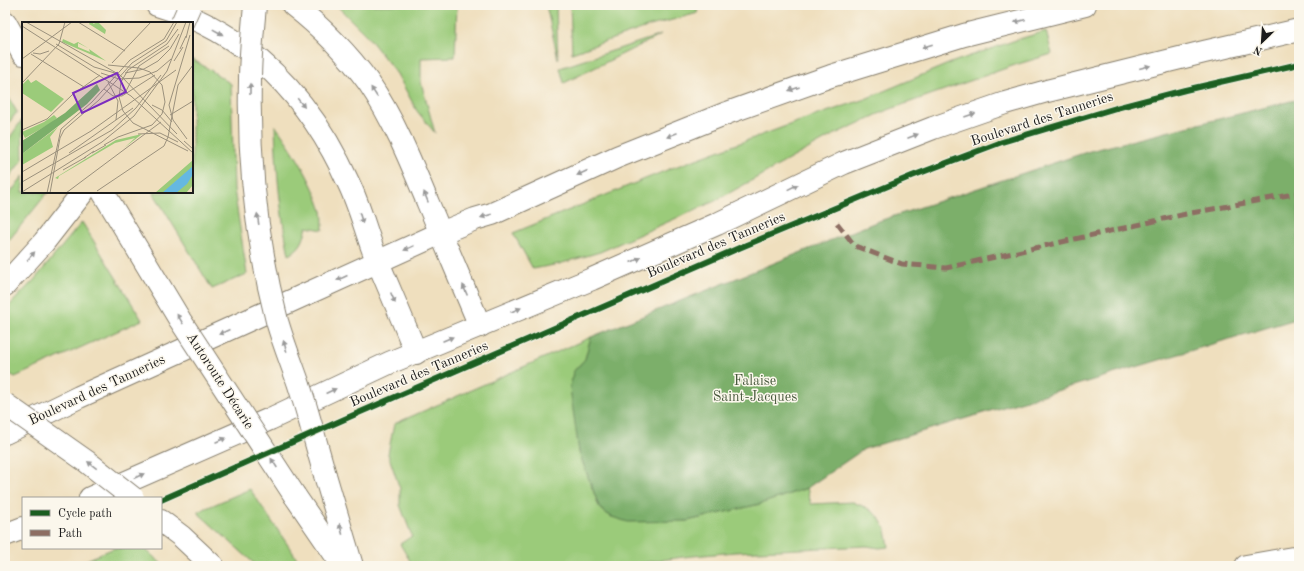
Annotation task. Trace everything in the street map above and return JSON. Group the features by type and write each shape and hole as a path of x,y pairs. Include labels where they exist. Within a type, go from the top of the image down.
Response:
{"main road":[{"path":"156,5 196,20 222,33 263,63 286,85 316,123 325,136 350,186 378,262 416,353"},
{"path":"182,22 190,5"},
{"path":"255,5 251,48 250,111 253,185 258,221 269,283 278,322 298,382 352,566"},
{"path":"293,5 325,33 347,56 382,103 414,170 480,326"},
{"name":"Boulevard des Tanneries","path":"5,433 79,397 441,233 475,219 492,214 617,157 727,112 831,76 964,35 1085,5"},
{"path":"5,22 22,52"},
{"name":"Boulevard des Tanneries","path":"92,497 270,419 389,363 592,279 710,227 844,163 933,128 1005,103 1047,91 1299,30"},
{"path":"5,285 44,242 82,193"},
{"name":"Autoroute Décarie","path":"104,193 180,320 343,566"},
{"path":"5,404 86,461 132,497"},
{"path":"162,522 181,536 214,566"},
{"path":"5,535 22,528"},
{"path":"1246,566 1299,557"}],"green space":[{"path":"336,5 457,5 455,57 421,58 421,82 435,133 417,111 397,74 368,37"},
{"path":"546,5 556,5 558,59"},
{"path":"570,5 696,5 698,13 650,26 572,53"},
{"path":"1046,31 1052,54 1015,65 885,111 833,135 715,201 600,252 559,264 533,269 513,233 672,168 797,122 865,99 953,62"},
{"path":"661,35 564,83 560,68"},
{"path":"193,60 231,84 234,189 247,274 212,289 154,193 193,193"},
{"path":"5,91 17,112 5,128"},
{"name":"Falaise Saint-Jacques","path":"1299,99 1299,318 864,449 807,488 760,504 687,521 628,522 612,517 600,509 579,452 570,388 573,372 585,359 591,337 876,222 1090,151"},
{"path":"22,120 22,160 5,183 5,144"},
{"path":"275,125 296,155 308,177 322,211 323,230 307,227 301,243 297,249 289,255 279,190"},
{"path":"22,177 22,193 47,193 5,245 5,200"},
{"path":"82,222 142,320 15,377 5,371 5,310 35,279"},
{"path":"591,337 585,359 573,372 579,452 600,509 612,517 687,521 760,504 807,488 811,504 853,502 867,508 878,516 886,530 889,547 879,548 867,546 735,552 683,557 620,566 413,566 400,544 412,536 400,505 400,489 388,454 394,424"},
{"path":"250,489 302,566 257,566 197,512"},
{"path":"112,549 145,549 164,566 73,566"}],"marked path":[{"path":"837,223 855,246 902,264 946,268 1186,214 1299,193"}],"cycle path":[{"path":"162,500 739,248 912,176 1002,142 1116,108 1185,90 1299,64"}]}
